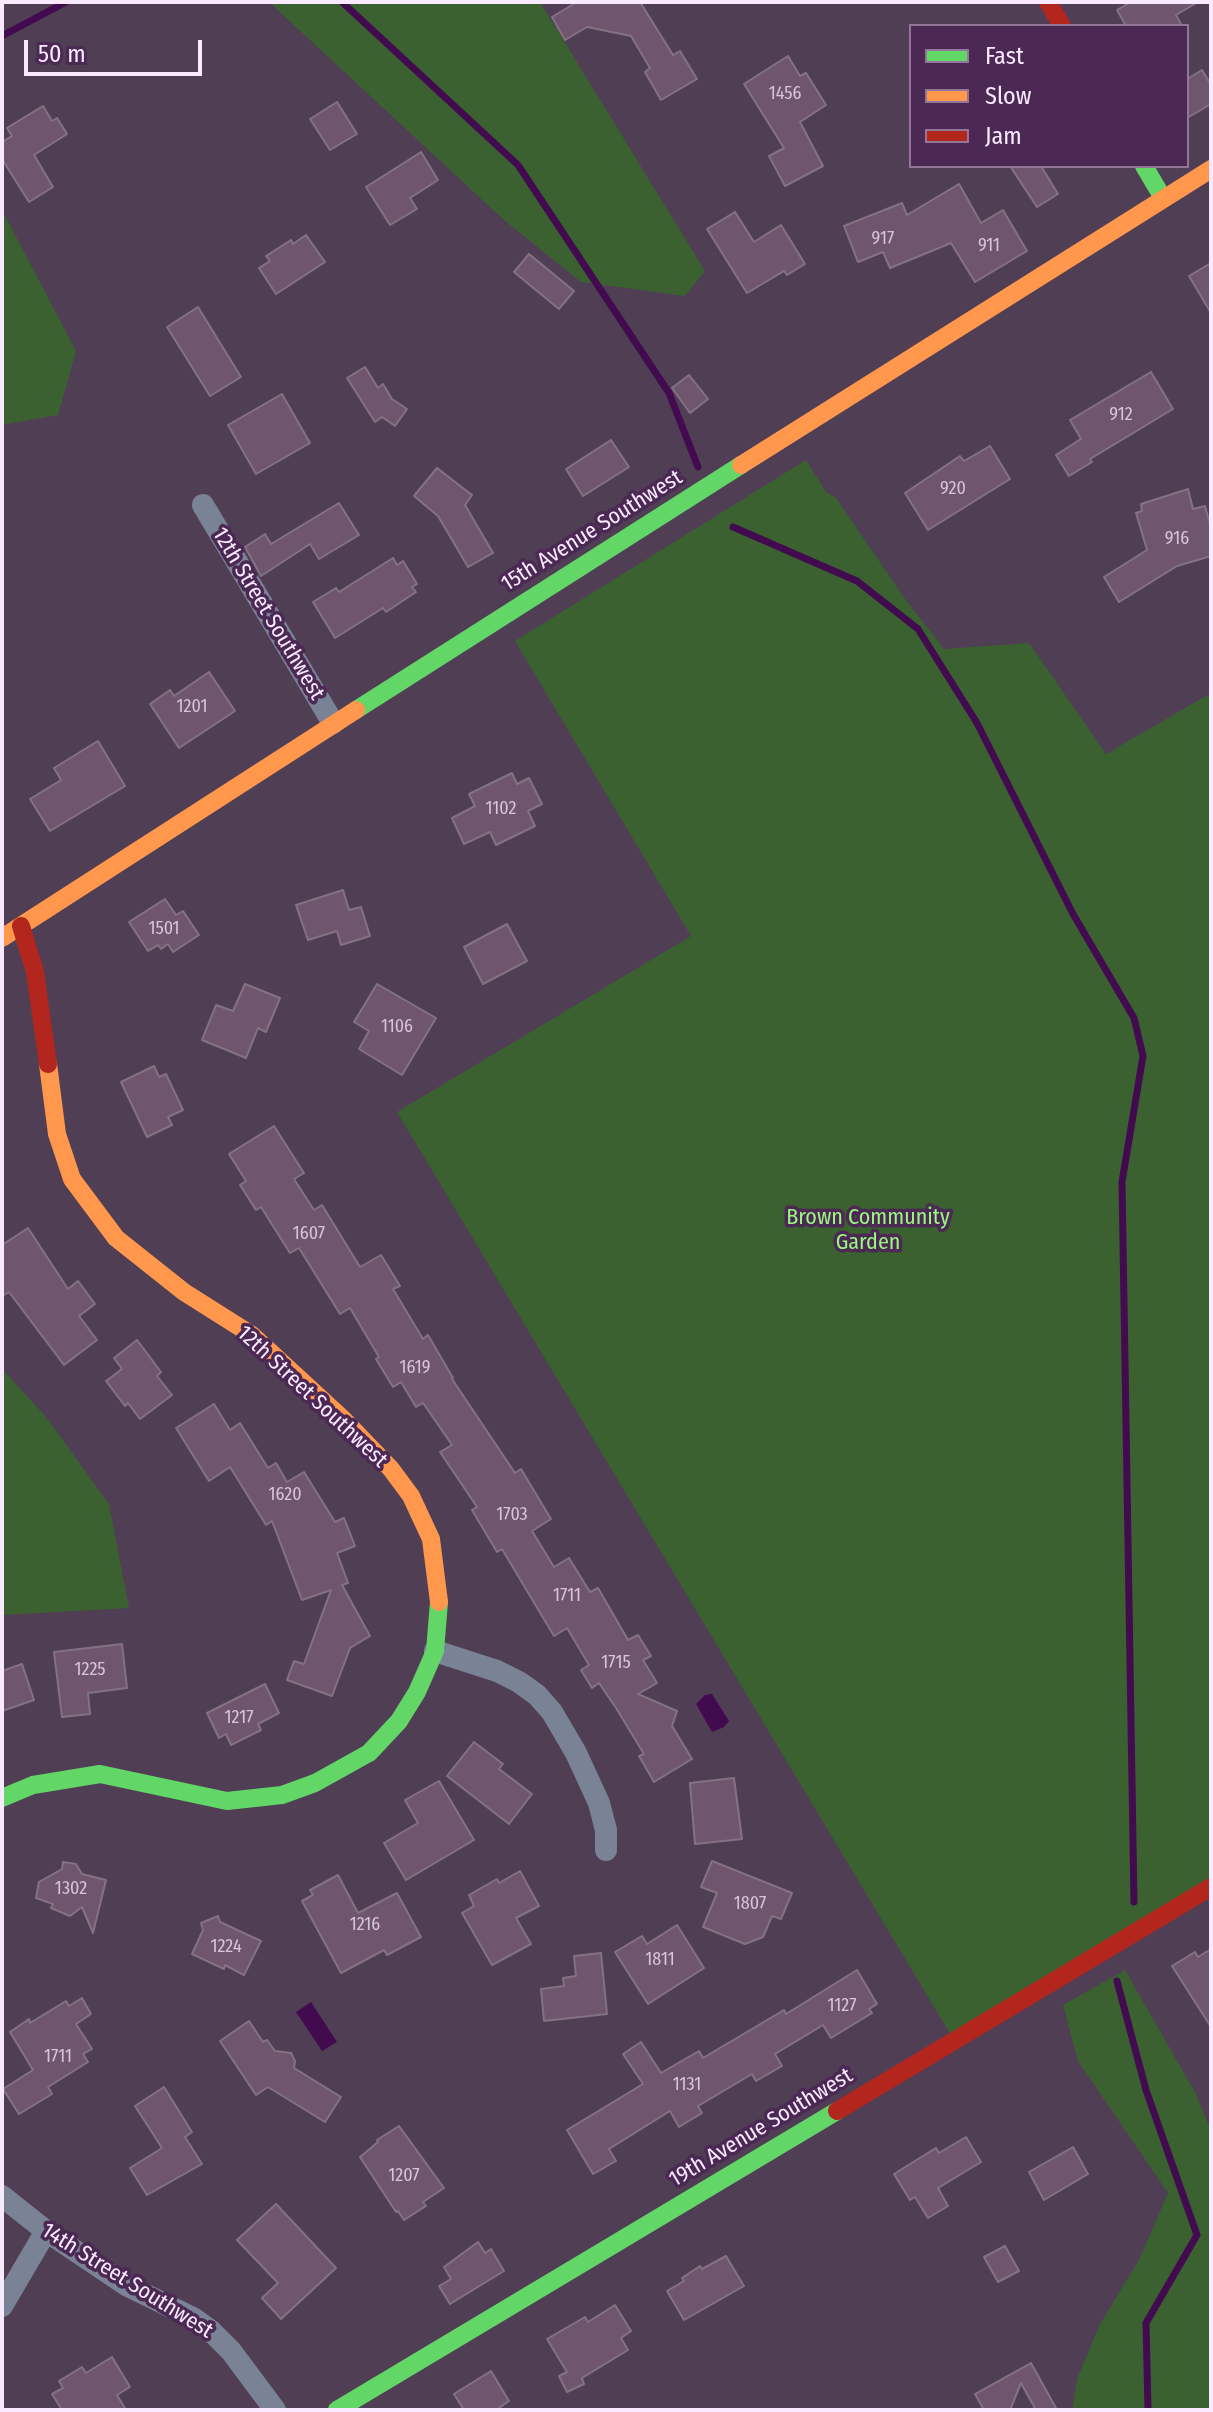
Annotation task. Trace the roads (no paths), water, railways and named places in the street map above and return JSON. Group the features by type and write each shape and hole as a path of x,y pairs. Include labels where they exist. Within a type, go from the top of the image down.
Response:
{"street":[{"path":"1048,2 1061,24"},
{"path":"1145,168 1163,198"},
{"name":"15th Avenue Southwest","path":"2,938 333,723 1211,169"},
{"name":"12th Street Southwest","path":"203,505 333,723"},
{"name":"12th Street Southwest","path":"2,1798 33,1785 100,1774 227,1801 282,1795 315,1783 355,1762 385,1737 417,1692 435,1651 440,1610 431,1539 411,1496 391,1469 342,1418 252,1335 184,1292 116,1238 72,1179 57,1134 35,972 21,926"},
{"path":"435,1651 497,1671 519,1682 537,1695 552,1712 589,1777 606,1830 606,1850"},
{"name":"19th Avenue Southwest","path":"337,2410 1211,1887"},
{"name":"14th Street Southwest","path":"2,2196 46,2231 126,2285 193,2318 211,2331 231,2351 275,2410"},
{"path":"2,2306 46,2231"}],"waterway":[{"path":"2,36 66,2"},
{"path":"342,2 518,165 669,393 698,467"},
{"path":"733,527 857,581 918,629 977,723 1073,914 1134,1018 1143,1056 1122,1182 1134,1902"},
{"path":"1117,1981 1146,2090 1197,2235 1146,2323 1148,2410"}],"park label":[{"name":"Brown Community Garden","path":"868,1230"}]}
